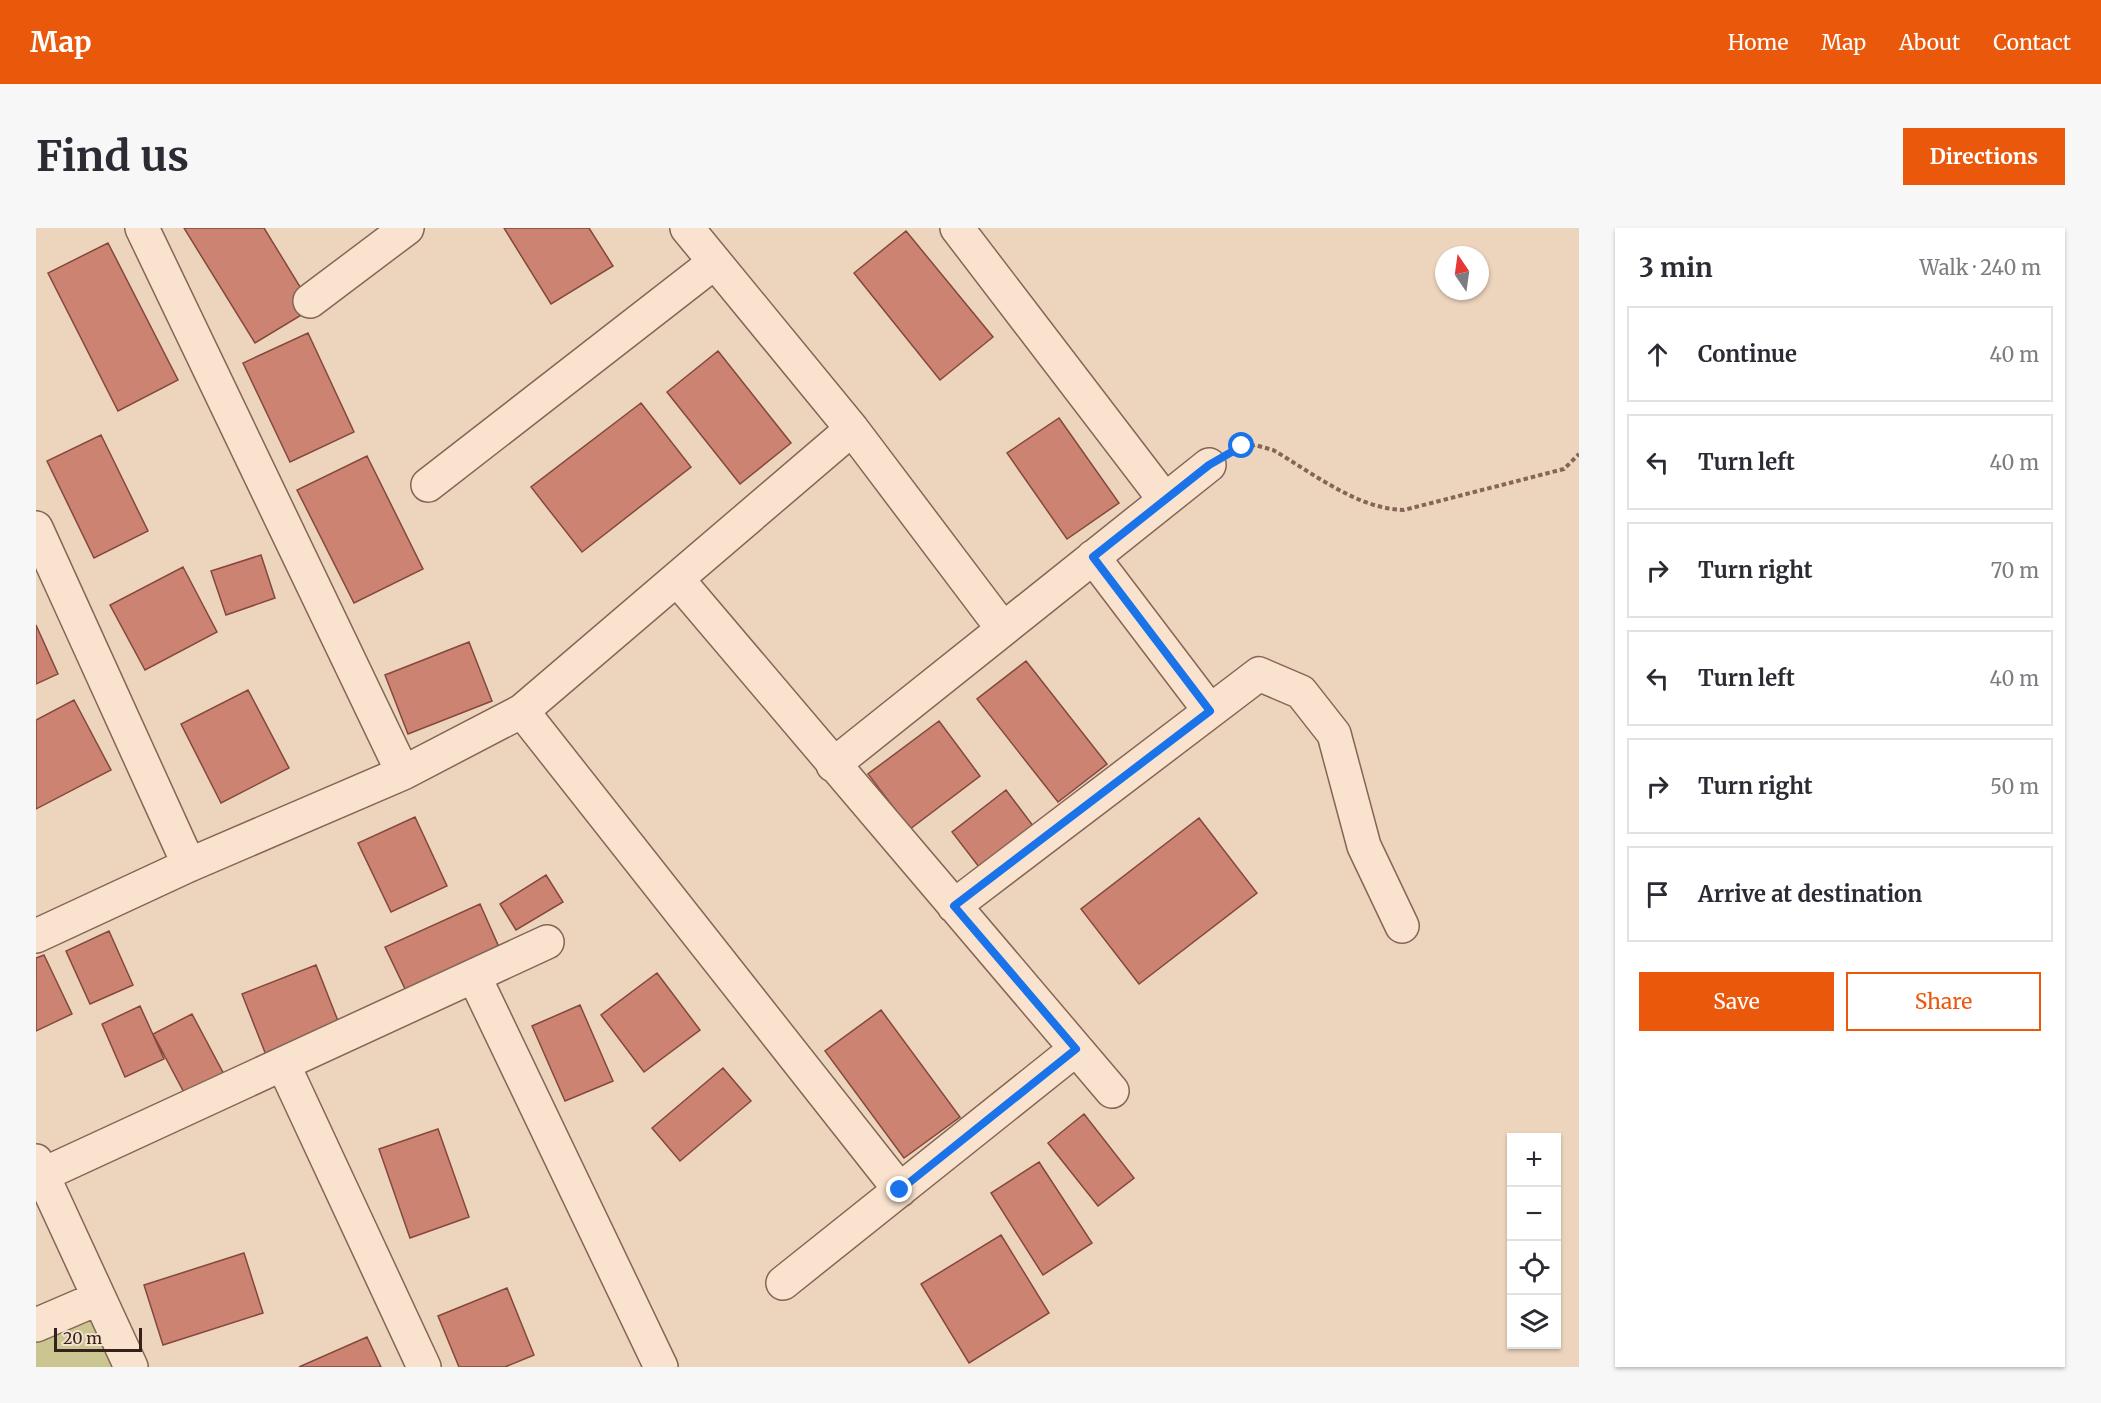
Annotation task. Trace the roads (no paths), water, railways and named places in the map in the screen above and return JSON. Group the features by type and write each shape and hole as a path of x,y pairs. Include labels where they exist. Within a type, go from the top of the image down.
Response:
{"street":[{"path":"141,228 403,773"},
{"path":"310,301 406,228"},
{"path":"687,228 852,429 1003,629"},
{"path":"957,228 1165,500"},
{"path":"428,485 715,262"},
{"path":"36,936 189,865 403,773 522,711 852,429"},
{"path":"833,765 1209,465"},
{"path":"36,528 189,865"},
{"path":"1093,557 1210,711"},
{"path":"677,579 1112,1091"},
{"path":"954,906 1259,674 1301,692 1334,734 1364,846 1402,926"},
{"path":"522,711 900,1190"},
{"path":"131,1367 39,1168 283,1064 547,942"},
{"path":"474,976 661,1367"},
{"path":"783,1283 1076,1049"},
{"path":"283,1064 423,1367"},
{"path":"36,1325 99,1298"}]}
